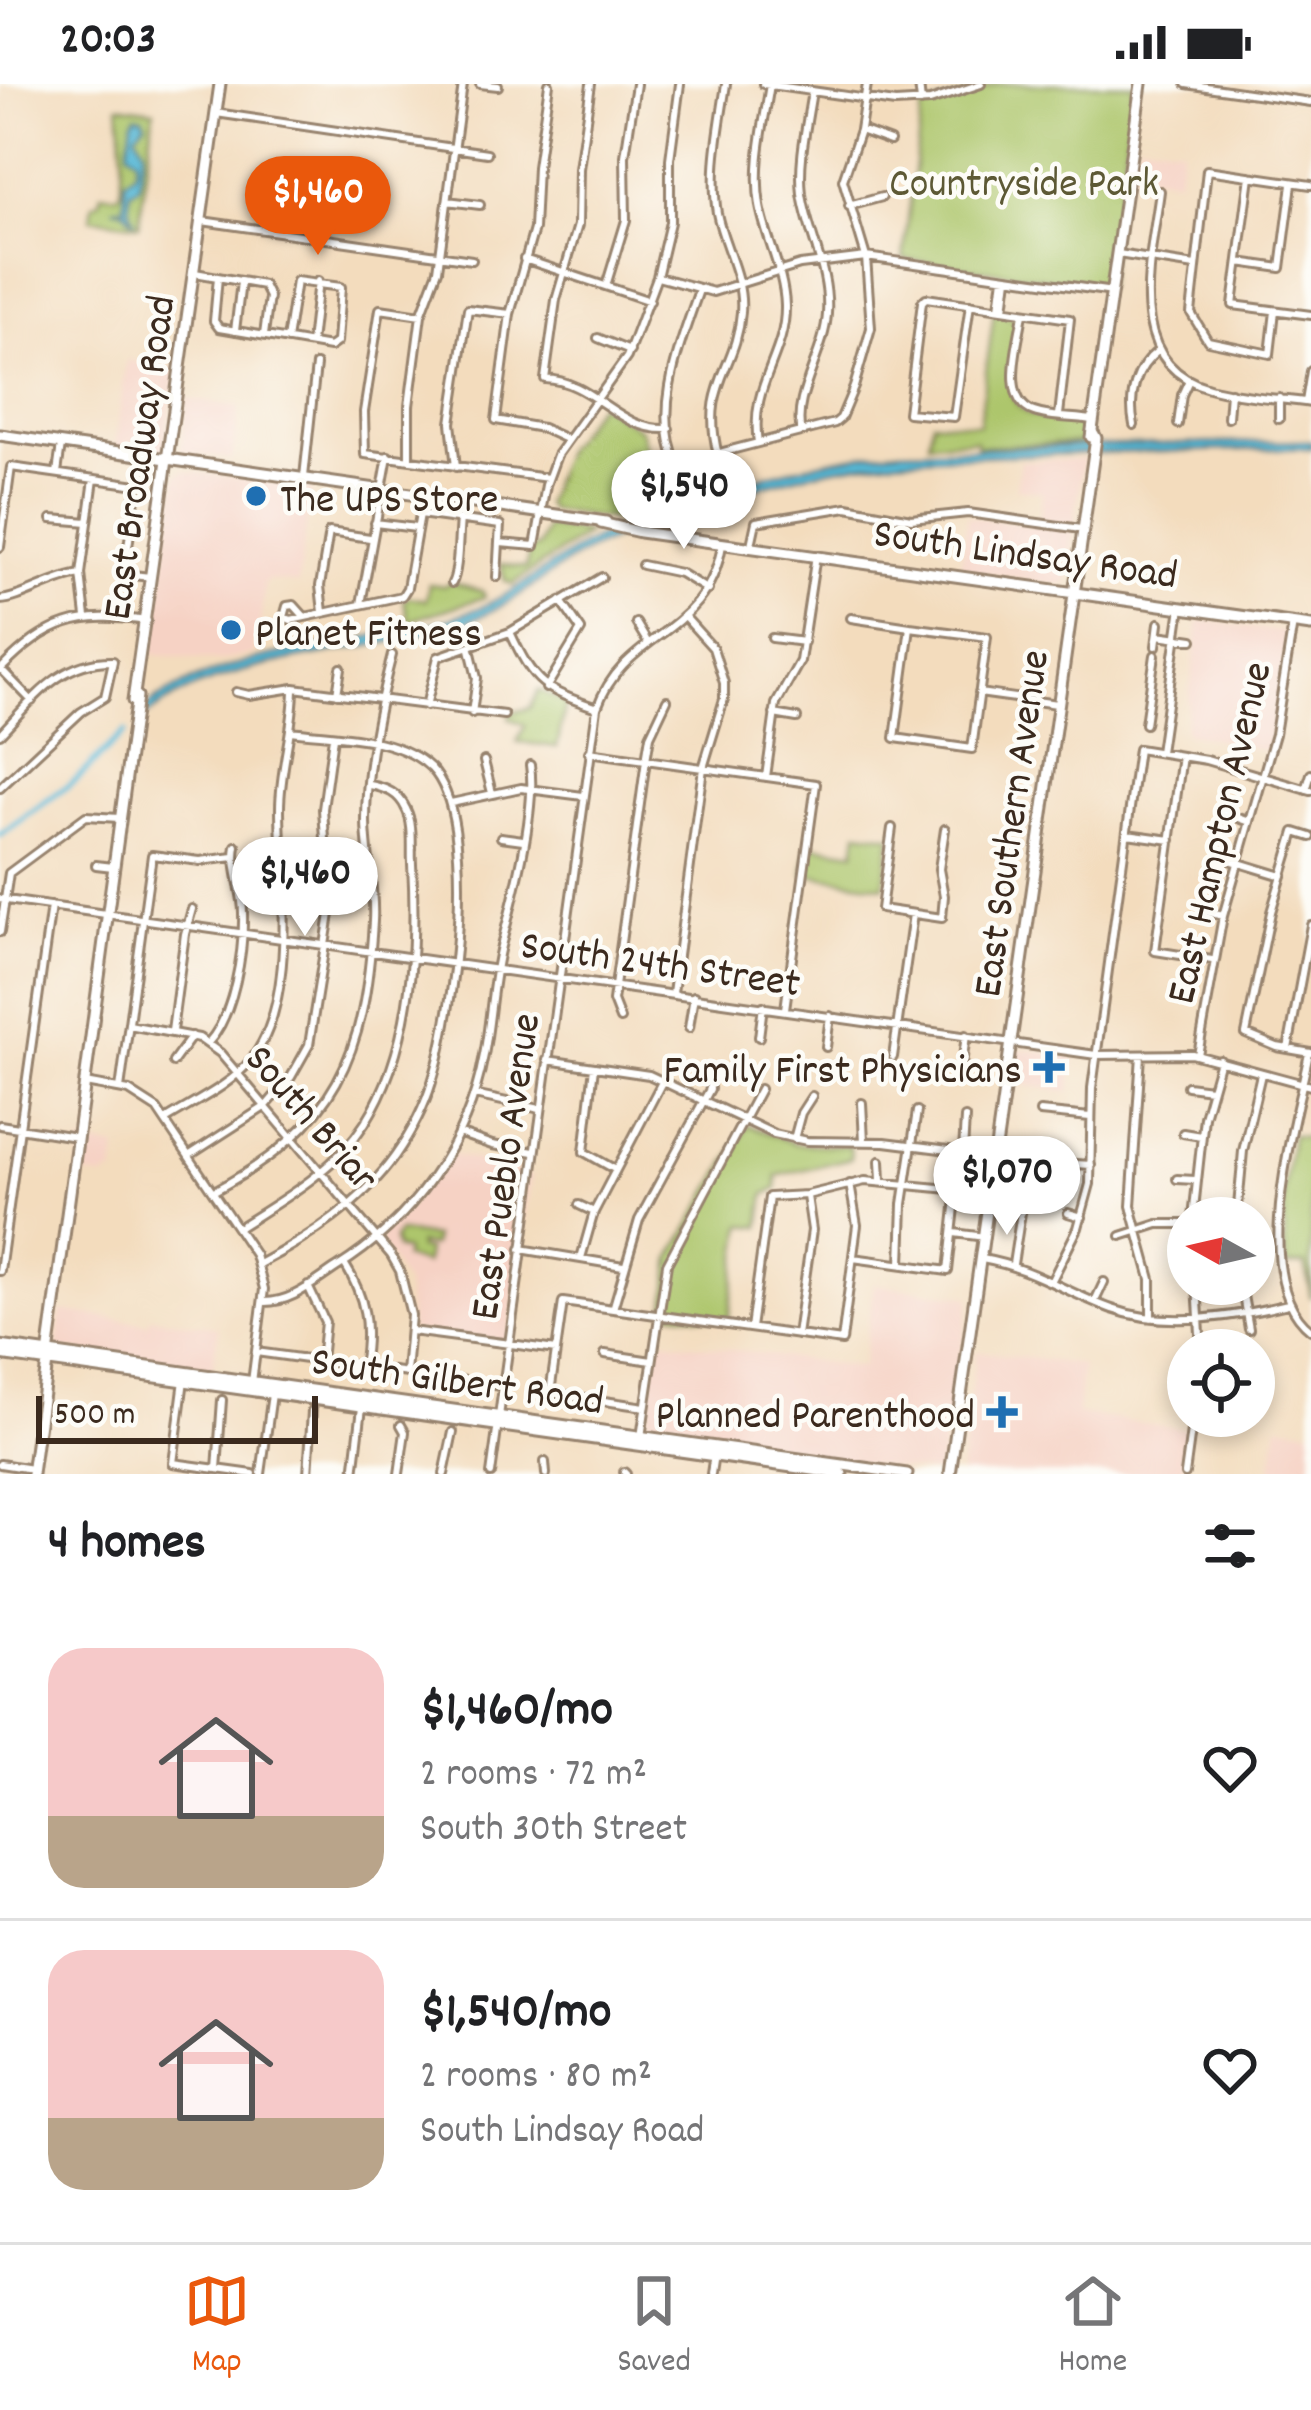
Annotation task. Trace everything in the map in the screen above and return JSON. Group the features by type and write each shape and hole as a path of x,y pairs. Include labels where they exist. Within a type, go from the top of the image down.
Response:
{"main road":[{"name":"East Broadway Road","path":"32,1472 220,84"},
{"name":"East Southern Avenue","path":"950,1474 1141,84"},
{"name":"South Lindsay Road","path":"0,435 1311,626"},
{"name":"South Gilbert Road","path":"0,1346 110,1371 641,1437 842,1471 907,1474"},
{"name":"South Gilbert Road","path":"0,1355 141,1366 184,1377"},
{"path":"110,1371 141,1366"},
{"path":"150,1376 170,1370"},
{"name":"South Gilbert Road","path":"272,1390 362,1407 498,1420 597,1439 714,1451"},
{"path":"597,1439 638,1441 641,1437"}],"street":[{"path":"409,460 409,406 421,315 440,255 463,84"},
{"path":"480,84 498,86"},
{"path":"549,84 534,229 510,314 496,420 531,425 566,439"},
{"path":"591,84 579,170 578,225 556,300 544,379 569,382 641,428 669,429"},
{"path":"606,286 626,220 625,156 636,84"},
{"path":"500,542 535,547 548,478 566,439 630,351 650,301 670,222 670,159 680,84"},
{"path":"718,455 713,399 738,329 739,285 715,191 726,84"},
{"path":"758,443 757,400 784,321 780,271 758,191 767,84 921,102 975,85"},
{"path":"698,290 676,358 669,429 676,465 840,420 865,358 871,328 866,257 849,206 844,170 860,130 867,84"},
{"path":"919,84 921,102"},
{"path":"1186,84 1243,88 1311,102"},
{"path":"801,432 800,406 817,364 827,313 822,261 801,182 812,91"},
{"path":"216,113 487,153"},
{"path":"860,130 890,141"},
{"path":"1275,311 1270,354 1218,346 1201,333 1191,314 1207,170 1311,185"},
{"path":"1250,176 1233,305 1311,315"},
{"path":"1239,262 1281,268 1293,183"},
{"path":"1160,191 1147,310 1159,350 1189,380 1230,392 1309,403 1311,370"},
{"path":"849,206 882,197"},
{"path":"447,201 480,206"},
{"path":"202,221 472,260"},
{"path":"1118,254 1195,266"},
{"path":"657,277 713,292 822,261 866,257 1113,292"},
{"path":"524,259 650,301"},
{"path":"195,273 267,289 263,335"},
{"path":"218,277 215,325 235,331 263,335 287,340 311,344 335,345 344,291 338,284 296,281 287,340"},
{"path":"1002,309 1006,277"},
{"path":"311,344 318,281"},
{"path":"235,331 241,282"},
{"path":"970,304 953,418 908,412 924,298 970,304 1070,319 1059,416"},
{"path":"455,467 451,423 468,308 510,314"},
{"path":"421,315 380,309 364,412 365,454 548,478"},
{"path":"1023,312 1014,386 1019,400 1030,410 1095,421"},
{"path":"598,338 630,351"},
{"path":"1134,425 1139,364 1159,350"},
{"path":"303,480 316,364"},
{"path":"1178,424 1181,395 1189,380"},
{"path":"1228,418 1230,392"},
{"path":"1279,398 1279,419"},
{"path":"57,473 61,445"},
{"path":"361,604 388,457"},
{"path":"0,547 11,467 137,484 124,574 153,578"},
{"path":"86,617 81,574 94,479"},
{"path":"751,545 756,522 840,507 911,519 968,513 1081,530"},
{"path":"303,616 405,594 420,514 501,526 496,578"},
{"path":"52,519 88,522"},
{"path":"452,583 457,575 454,561 460,519"},
{"path":"375,523 416,528"},
{"path":"323,612 320,586 333,529 370,538"},
{"name":"East Pueblo Avenue","path":"491,1474 597,708 614,673 685,617 708,590 723,541"},
{"path":"766,777 774,714 800,661 816,555"},
{"path":"642,565 680,573 708,590"},
{"path":"44,570 48,581"},
{"path":"0,600 81,574"},
{"path":"426,706 438,656 510,632 602,577"},
{"path":"545,688 581,630 561,601"},
{"path":"1160,752 1181,607"},
{"path":"32,701 0,669 37,636 86,617 147,621"},
{"path":"673,993 703,768 724,699 717,656 685,617"},
{"path":"851,618 987,637 972,749 895,738 910,627"},
{"path":"636,622 648,643"},
{"path":"1144,724 1159,623"},
{"name":"East Hampton Avenue","path":"1198,1055 1223,916 1280,710 1293,623"},
{"path":"510,632 527,669 545,688 597,708"},
{"path":"1157,635 1193,640"},
{"path":"772,638 804,642"},
{"path":"470,649 476,678 472,713"},
{"path":"214,1191 295,1139 328,1100 359,1028 373,920 366,823 381,700 392,655"},
{"path":"0,734 66,670 86,662 113,661 105,698 81,712 0,788"},
{"path":"1153,666 1188,669"},
{"path":"337,694 341,668"},
{"path":"236,692 248,695 294,688 504,715"},
{"path":"166,1119 237,1074 257,1051 270,1023 284,938 280,809 294,688"},
{"path":"980,693 1057,704"},
{"path":"620,1018 615,986 646,760 650,736 668,700"},
{"path":"1147,712 1182,708"},
{"path":"774,714 797,718"},
{"path":"259,1264 351,1204 391,1162 412,1128 430,1088 443,1038 460,917 451,803 440,780 399,748 291,731"},
{"path":"1162,735 1177,737"},
{"path":"190,1155 266,1106 291,1077 309,1045 330,914 323,809 333,737"},
{"path":"1052,1280 1082,1216 1091,1165 1096,1055 1138,749 1309,790 1311,774"},
{"path":"425,764 436,752"},
{"path":"589,752 816,784 785,1009"},
{"path":"1182,756 1156,951 1214,961"},
{"path":"484,761 492,794"},
{"path":"263,1302 287,1300 378,1238 421,1192 458,1133 484,1057 497,968 516,895 530,765"},
{"path":"238,1228 323,1172 361,1130 383,1090 400,1038 416,926 409,814 389,790 370,784"},
{"path":"451,803 530,789 584,796"},
{"path":"1222,812 1250,822"},
{"path":"0,932 9,872 86,816 120,818"},
{"path":"892,828 880,909 942,918 939,868 945,830"},
{"path":"1311,837 1295,832 1246,1034 1310,1053 1307,1085 1288,1142 1281,1251 1288,1304 1311,1330"},
{"path":"1127,834 1171,840"},
{"path":"501,837 523,840"},
{"path":"207,1043 226,1018 242,932 236,846"},
{"path":"120,1089 152,855 200,861 234,857"},
{"path":"1214,861 1282,876"},
{"path":"95,865 113,867"},
{"path":"0,1270 38,972 55,896"},
{"name":"South 24th Street","path":"3,899 1096,1055 1198,1055 1307,1085"},
{"path":"172,1030 192,909"},
{"path":"1207,912 1223,916"},
{"path":"893,1057 913,914"},
{"path":"1288,1049 1311,926"},
{"path":"689,1028 694,996"},
{"path":"759,1037 763,1006"},
{"path":"826,1047 830,1016"},
{"name":"South Briar","path":"129,1025 172,1030 207,1043 351,1204 400,1271 411,1330 406,1373"},
{"path":"962,1065 966,1035"},
{"path":"172,1062 192,1036"},
{"path":"1141,1054 1131,1206 1151,1279 1150,1318"},
{"path":"547,1060 663,1080 794,1139 864,1141 995,1156"},
{"name":"East Hampton Avenue","path":"1193,1197 1201,1136 1220,1060"},
{"path":"594,1066 584,1152 616,1169"},
{"path":"1239,1197 1243,1151 1262,1072"},
{"path":"581,1258 593,1212 663,1080"},
{"path":"614,1309 639,1220 704,1100 709,1081"},
{"path":"84,1082 120,1089 150,1102 166,1119 259,1264 263,1302 251,1387"},
{"path":"1187,1086 1211,1089"},
{"path":"641,1437 670,1253 760,1089"},
{"path":"474,1095 541,1109"},
{"path":"794,1139 812,1096"},
{"path":"862,1103 864,1141"},
{"path":"901,1264 917,1111"},
{"path":"1040,1112 1090,1117"},
{"path":"963,1152 965,1118"},
{"path":"0,1125 76,1137"},
{"path":"458,1133 534,1152"},
{"path":"1183,1133 1201,1136"},
{"path":"880,1161 880,1180"},
{"path":"1013,1264 1029,1161 1091,1165"},
{"path":"853,1258 949,1270 959,1172"},
{"path":"1178,1179 1195,1180"},
{"path":"751,1328 770,1197 807,1195 880,1180 960,1190"},
{"path":"645,1407 550,1393 563,1302 842,1341 857,1216 850,1184"},
{"path":"797,1335 812,1230 807,1195"},
{"path":"579,1205 593,1212"},
{"path":"1068,1213 1082,1216"},
{"path":"1121,1236 1167,1223"},
{"path":"954,1233 985,1237"},
{"path":"521,1249 623,1266"},
{"path":"982,1258 1013,1264 1095,1301 1150,1318 1288,1304"},
{"path":"344,1263 365,1308 368,1326 363,1366"},
{"path":"1095,1301 1104,1282"},
{"path":"308,1286 325,1322 321,1361"},
{"path":"1199,1305 1201,1329"},
{"path":"1243,1305 1249,1329"},
{"path":"411,1330 556,1350"},
{"path":"256,1352 502,1386"},
{"path":"605,1354 652,1361"},
{"path":"184,1377 173,1463 257,1474 272,1390"},
{"path":"217,1469 222,1400"},
{"path":"354,1474 362,1407"},
{"path":"308,1474 312,1411"},
{"path":"399,1474 401,1425"},
{"path":"445,1474 453,1432"},
{"path":"1185,1474 1190,1437"},
{"path":"711,1474 714,1451"},
{"path":"545,1462 546,1474"},
{"path":"0,1464 32,1472"}],"shaded area":[{"path":"1139,141 1182,147 1178,179 1134,173"},
{"path":"126,360 176,368 164,452 115,447"},
{"path":"186,399 239,407 232,460 181,451"},
{"path":"1084,459 1074,525 1039,521 1042,492 1016,488 1020,461"},
{"path":"184,471 312,489 298,584 265,583 258,641 253,642 255,654 221,661 148,654 177,476"},
{"path":"967,516 1073,532 1067,582 960,569"},
{"path":"1199,620 1288,633 1268,751 1184,732"},
{"path":"1018,1049 1075,1057 1070,1092 1011,1083"},
{"path":"81,1143 117,1148 114,1174 106,1178 79,1174"},
{"path":"448,1153 531,1175 508,1343 411,1331 405,1285 378,1238 406,1211"},
{"path":"874,1284 971,1297 938,1473 646,1433 657,1339 862,1368"},
{"path":"61,1311 149,1324 150,1317 219,1327 212,1373 57,1349"},
{"path":"976,1351 1082,1365 1077,1414 1167,1426 1167,1437 1187,1437 1182,1474 960,1474"},
{"path":"1278,1424 1311,1429 1311,1474 1271,1474"}],"green space":[{"name":"Countryside Park","path":"998,84 1134,84 1106,286 903,259 922,108"},
{"path":"119,105 154,110 139,225 91,218 101,193 121,192"},
{"path":"994,312 1018,319 1010,386 1020,408 1038,417 1088,425 1085,443 977,446 976,440 929,442 932,421 979,424"},
{"path":"601,404 641,430 660,504 624,521 550,510 545,504 563,451"},
{"path":"547,527 588,533 512,584 505,581 501,564 526,568 529,550 539,546"},
{"path":"450,582 483,592 485,597 409,621 404,601 408,597 426,600 429,584"},
{"path":"539,690 566,703 557,747 517,742 525,726 509,718 510,713 530,708"},
{"path":"858,832 891,836 884,886 804,874 808,845 855,852"},
{"path":"748,1125 796,1144 850,1146 851,1158 777,1176 777,1189 765,1194 760,1227 743,1225 728,1320 665,1312 672,1257"},
{"path":"1292,1135 1311,1139 1311,1298 1305,1264 1285,1266 1284,1192"},
{"path":"399,1232 434,1237 432,1246 418,1244 418,1249 427,1250 425,1264 404,1258 405,1251 396,1249 394,1239"}],"water":[{"path":"136,115 146,122 136,133 144,148 139,186 130,191 135,222 124,210 113,208 124,207 125,180 135,172 137,158 128,150"},
{"path":"1311,441 1311,448 931,457 804,474 715,501 589,550 498,607 462,623 219,678 181,694 140,720 142,710 213,672 466,613 614,530 733,486 815,463 900,450"}],"waterway":[{"path":"0,835 77,779 125,732"}],"place":[{"name":"The UPS Store","path":"256,496"},
{"name":"Planet Fitness","path":"231,630"},
{"name":"Family First Physicians","path":"1049,1067"},
{"name":"Planned Parenthood","path":"1002,1412"}]}
